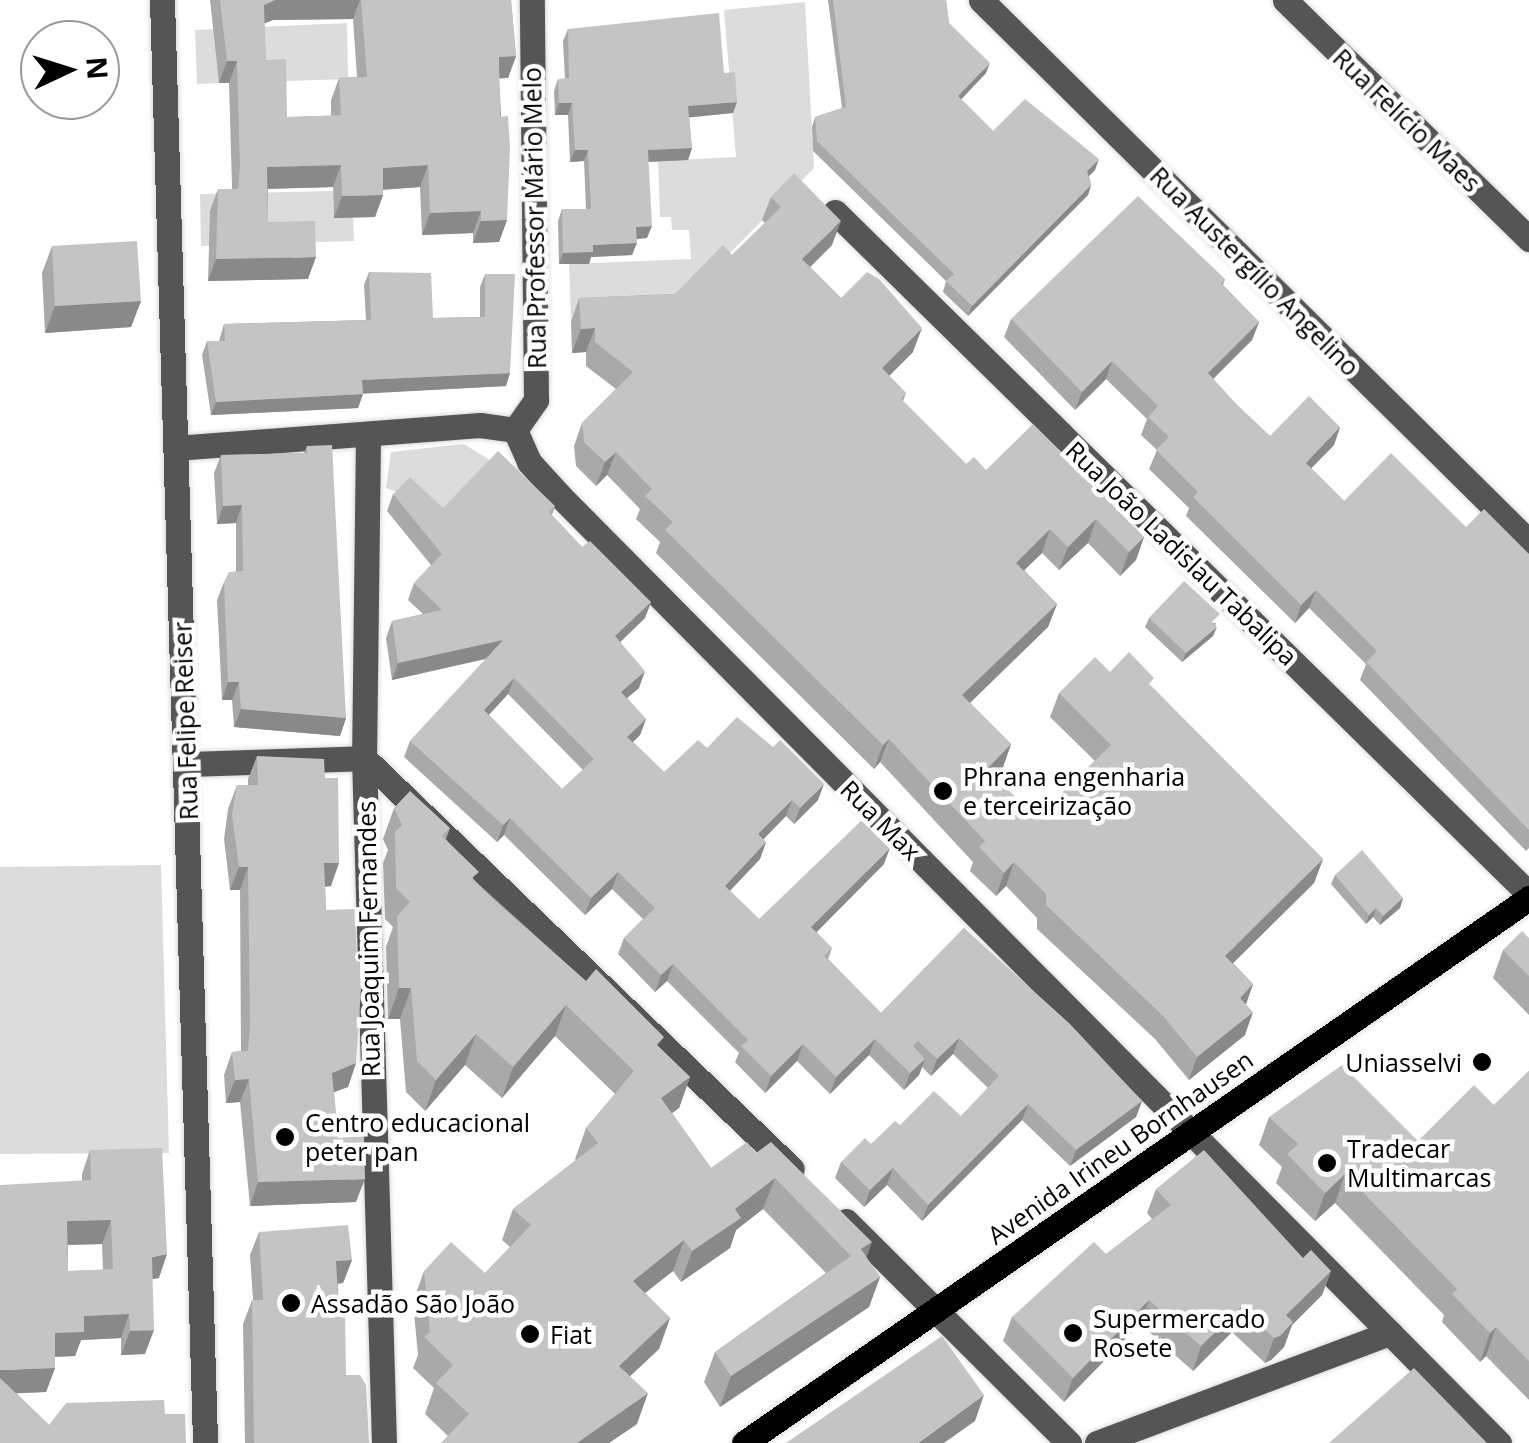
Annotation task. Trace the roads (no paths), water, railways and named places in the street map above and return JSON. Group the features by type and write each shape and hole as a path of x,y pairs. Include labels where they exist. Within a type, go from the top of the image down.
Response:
{"main road":[{"name":"Avenida Irineu Bornhausen","path":"744,1443 1529,896"}],"street":[{"name":"Rua Felipe Reiser","path":"162,0 204,1443"},
{"name":"Rua Professor Mário Melo","path":"515,430 536,400 539,0"},
{"name":"Rua Austergílio Angelino","path":"981,0 1529,542"},
{"name":"Rua Felício Maes","path":"1285,0 1529,239"},
{"name":"Rua João Ladislau Tabalipa","path":"835,212 1529,896"},
{"path":"175,448 480,426 515,430"},
{"name":"Rua Max","path":"515,430 529,462 559,495 1499,1443"},
{"name":"Rua Joaquim Fernandes","path":"368,436 364,758 384,1443"},
{"path":"186,764 364,758 937,1309 1069,1443"},
{"path":"1097,1443 1390,1334"}],"place":[{"name":"Phrana engenharia e terceirização","path":"943,791"},
{"name":"Uniasselvi","path":"1482,1062"},
{"name":"Centro educacional peter pan","path":"285,1137"},
{"name":"Tradecar Multimarcas","path":"1327,1163"},
{"name":"Assadão São João","path":"291,1303"},
{"name":"Supermercado Rosete","path":"1073,1333"},
{"name":"Fiat","path":"530,1334"}]}
